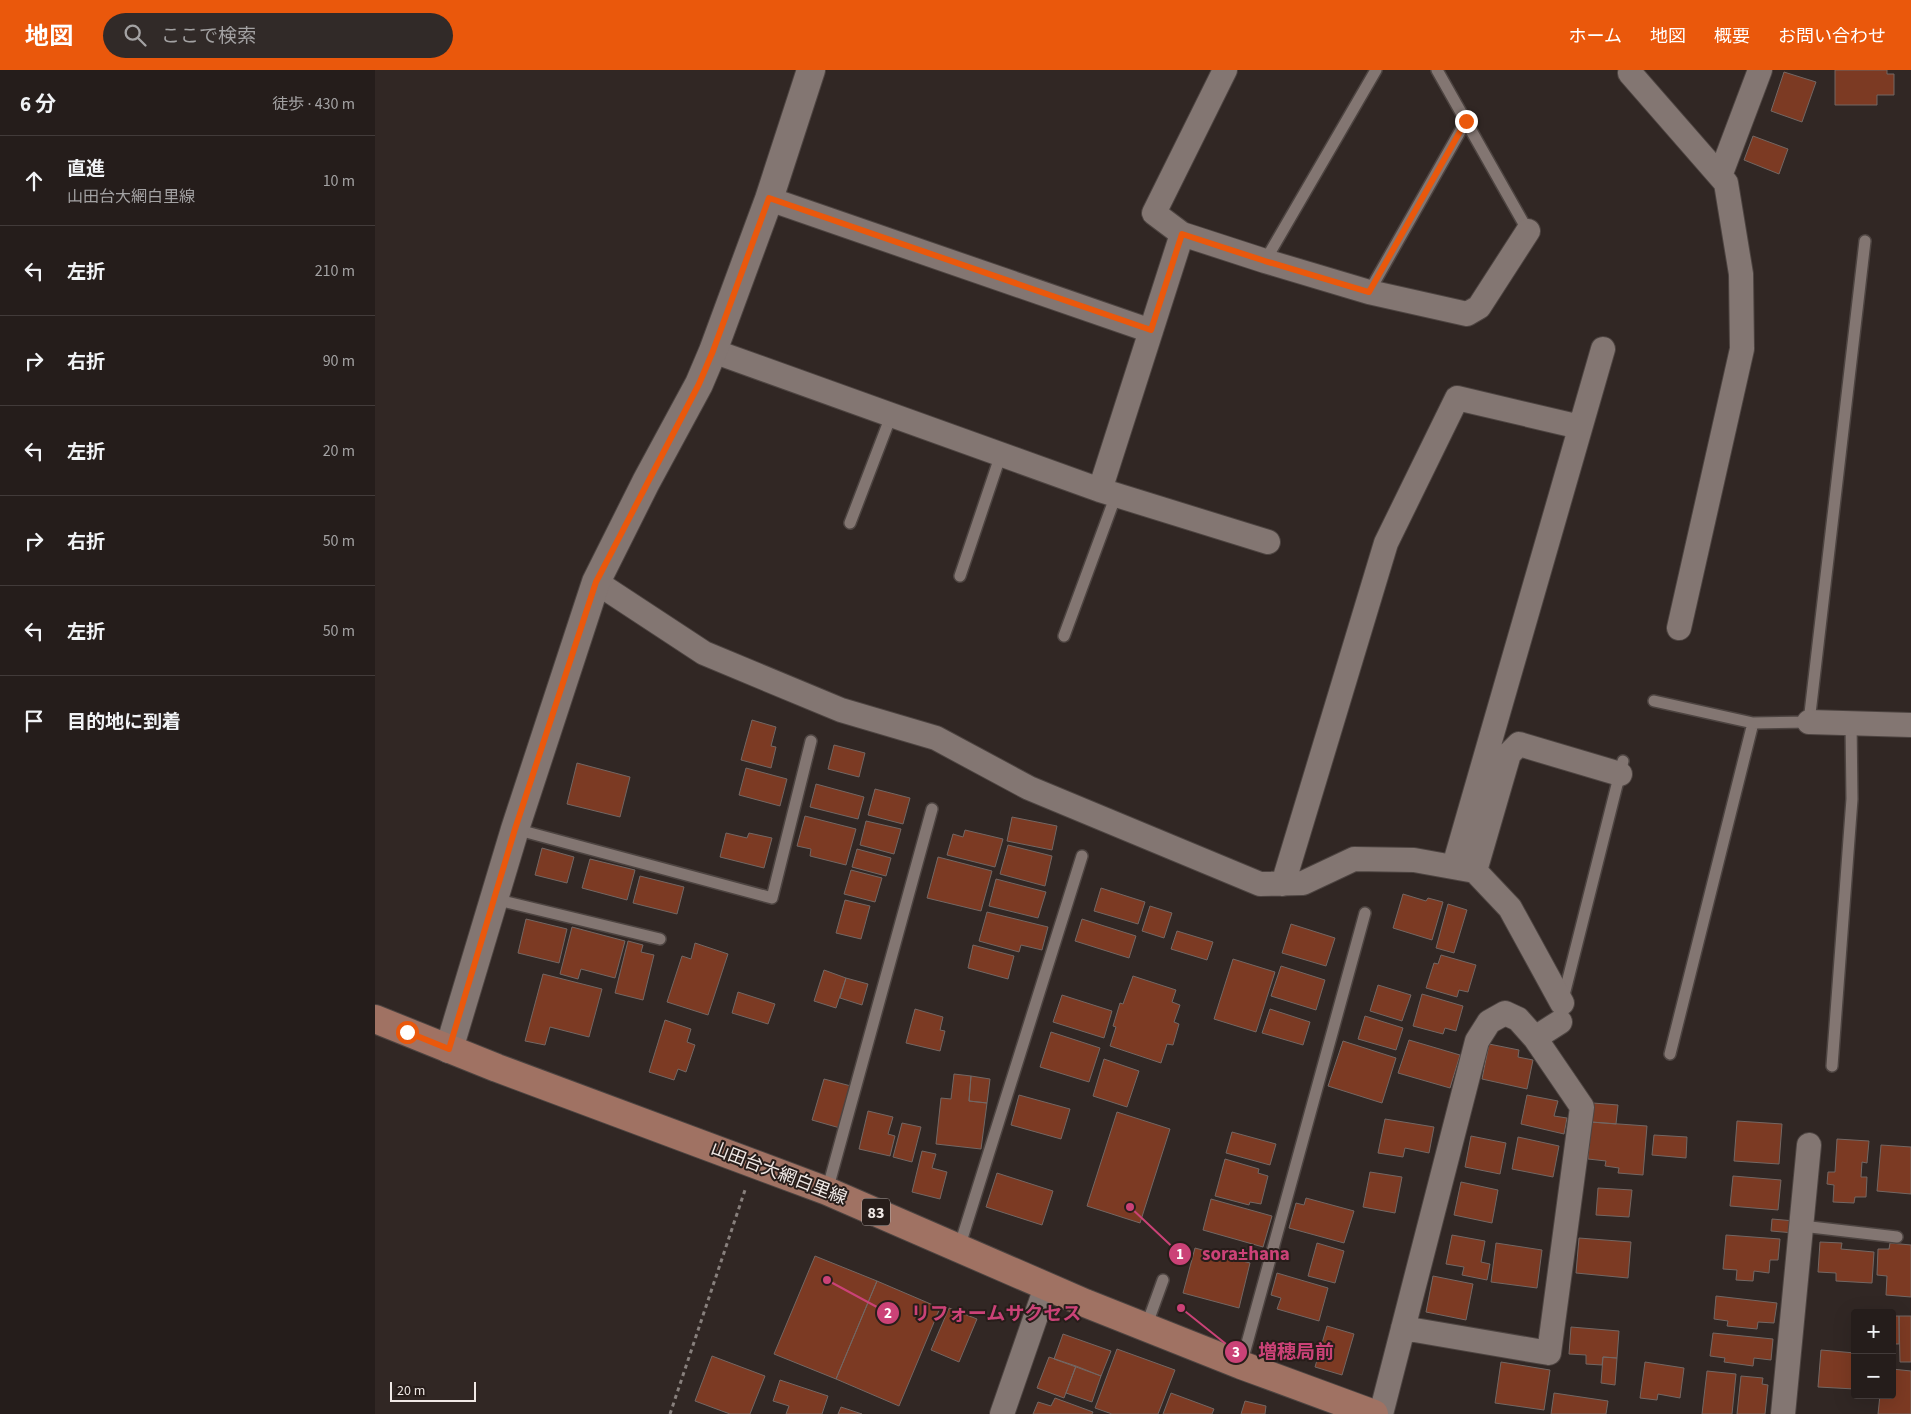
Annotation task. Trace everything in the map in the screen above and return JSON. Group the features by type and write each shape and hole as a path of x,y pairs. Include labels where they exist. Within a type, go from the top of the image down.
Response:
{"main road":[{"name":"山田台大網白里線","path":"375,1018 449,1049 827,1191 1046,1287 1241,1365 1374,1414"}],"street":[{"path":"449,1049 515,829 596,582 699,384 713,351 769,198 811,70"},
{"path":"1225,70 1154,213 1182,234 1369,292 1467,314 1479,307 1528,231"},
{"path":"1631,70 1630,73 1726,183 1741,274 1742,349 1679,628"},
{"path":"1720,176 1760,70"},
{"path":"769,198 1151,330"},
{"path":"1108,492 1151,330 1182,234"},
{"path":"1464,869 1580,427 1603,349"},
{"path":"713,351 1108,492 1268,542"},
{"path":"1283,884 1386,542 1457,398 1580,427"},
{"path":"596,582 704,653 841,710 936,738 1029,788 1260,884 1303,883 1354,859 1414,860 1464,869 1509,908 1561,1012 1535,1038"},
{"path":"1809,722 1911,725"},
{"path":"1464,869 1509,754 1519,744 1622,768"},
{"path":"1381,1414 1403,1328 1477,1041 1489,1022 1505,1013 1518,1019 1535,1038 1582,1107 1549,1353 1403,1328"},
{"path":"1783,1414 1809,1145"},
{"path":"1002,1414 1046,1287"}],"lane":[{"path":"1265,261 1376,70"},
{"path":"1437,70 1528,231"},
{"path":"1369,292 1466,121"},
{"path":"1654,701 1753,723 1809,722 1865,241"},
{"path":"850,523 891,416"},
{"path":"960,576 1001,454"},
{"path":"1064,636 1108,492"},
{"path":"1832,1066 1852,799 1851,722"},
{"path":"1670,1054 1753,723"},
{"path":"515,829 772,898 811,742"},
{"path":"1561,1012 1622,768"},
{"path":"827,1191 933,809"},
{"path":"959,1248 1082,856"},
{"path":"494,898 660,939"},
{"path":"1241,1365 1365,912"},
{"path":"1802,1226 1897,1237"},
{"path":"1146,1327 1163,1280"}],"path":[{"path":"670,1414 754,1163"}],"building":[{"path":"1835,70 1887,70 1887,74 1894,74 1894,95 1877,95 1877,105 1835,105"},
{"path":"1784,72 1816,82 1802,122 1771,111"},
{"path":"1753,136 1788,149 1779,174 1744,160"},
{"path":"752,720 776,727 771,746 776,747 771,768 741,760"},
{"path":"834,745 865,753 859,777 828,769"},
{"path":"577,763 630,777 620,817 567,804"},
{"path":"746,768 787,779 780,806 739,795"},
{"path":"816,784 864,797 858,819 810,807"},
{"path":"875,789 910,798 903,824 868,815"},
{"path":"805,816 856,829 846,865 810,856 811,849 797,846"},
{"path":"1012,817 1057,826 1052,850 1007,841"},
{"path":"866,821 901,829 894,854 860,845"},
{"path":"965,830 1003,839 995,867 947,855 953,834 963,837"},
{"path":"726,833 747,838 749,833 772,838 764,868 720,857"},
{"path":"1008,845 1052,856 1045,886 1000,874"},
{"path":"542,848 574,857 567,883 535,875"},
{"path":"857,849 891,858 886,876 852,867"},
{"path":"938,857 992,871 981,911 927,898"},
{"path":"590,859 635,870 627,900 582,888"},
{"path":"851,870 882,878 875,902 844,894"},
{"path":"640,876 684,887 677,914 633,903"},
{"path":"996,879 1046,892 1038,918 989,906"},
{"path":"1101,888 1145,902 1138,924 1094,911"},
{"path":"1403,894 1426,901 1428,898 1443,902 1432,940 1393,928"},
{"path":"845,900 870,906 861,939 836,933"},
{"path":"1448,904 1467,910 1454,953 1436,948"},
{"path":"1150,906 1172,913 1164,938 1142,931"},
{"path":"987,912 1048,927 1042,950 1021,945 1019,952 979,941"},
{"path":"526,919 567,929 559,963 518,953"},
{"path":"1082,919 1136,936 1129,958 1075,941"},
{"path":"1291,924 1335,938 1326,966 1282,953"},
{"path":"572,927 625,941 615,978 581,969 578,979 560,974"},
{"path":"1177,931 1213,942 1207,960 1171,949"},
{"path":"628,941 643,945 641,952 654,955 643,1000 615,993"},
{"path":"695,943 728,954 708,1015 667,1002 682,956 691,959"},
{"path":"973,945 1014,956 1008,979 968,968"},
{"path":"1441,955 1476,965 1468,992 1459,990 1457,997 1426,988 1434,963 1438,964"},
{"path":"1233,959 1275,972 1256,1032 1214,1019"},
{"path":"1281,966 1325,980 1316,1010 1271,996"},
{"path":"824,970 846,978 836,1008 814,1001"},
{"path":"543,974 602,989 589,1037 550,1027 545,1045 525,1041"},
{"path":"1133,976 1176,990 1172,1002 1180,1005 1174,1022 1179,1024 1173,1045 1167,1044 1161,1063 1110,1046 1116,1027 1113,1026 1120,1003 1123,1004"},
{"path":"846,978 868,984 862,1005 840,998"},
{"path":"1378,985 1411,995 1402,1021 1370,1011"},
{"path":"738,992 775,1004 768,1024 732,1013"},
{"path":"1422,994 1463,1006 1456,1031 1445,1028 1443,1034 1413,1026"},
{"path":"1062,995 1112,1011 1104,1038 1053,1022"},
{"path":"915,1009 943,1017 940,1030 945,1031 940,1051 906,1043"},
{"path":"1270,1009 1310,1022 1303,1045 1262,1033"},
{"path":"1365,1016 1403,1028 1396,1050 1358,1039"},
{"path":"665,1020 691,1029 687,1042 695,1045 686,1072 678,1069 674,1080 649,1072"},
{"path":"1051,1032 1100,1048 1089,1082 1040,1067"},
{"path":"1409,1040 1460,1055 1450,1088 1398,1073"},
{"path":"1343,1041 1396,1058 1382,1103 1328,1086"},
{"path":"1489,1044 1519,1050 1518,1057 1533,1060 1527,1089 1482,1079"},
{"path":"1104,1059 1139,1071 1127,1107 1093,1096"},
{"path":"954,1074 971,1076 969,1101 987,1103 981,1149 936,1144 941,1098 951,1099"},
{"path":"971,1076 990,1079 987,1103 969,1101"},
{"path":"824,1079 851,1086 840,1128 812,1120"},
{"path":"1019,1095 1070,1109 1061,1139 1011,1125"},
{"path":"1527,1095 1558,1101 1554,1116 1567,1118 1564,1134 1521,1124"},
{"path":"1593,1103 1618,1105 1616,1124 1591,1122"},
{"path":"868,1111 893,1117 888,1134 895,1136 890,1156 859,1149"},
{"path":"1117,1112 1170,1129 1140,1223 1087,1206"},
{"path":"1385,1119 1434,1127 1429,1153 1405,1148 1403,1157 1378,1153"},
{"path":"1737,1121 1782,1124 1779,1164 1734,1161"},
{"path":"1591,1122 1647,1126 1643,1175 1618,1173 1619,1168 1605,1166 1606,1161 1588,1159"},
{"path":"902,1123 921,1127 912,1162 893,1157"},
{"path":"1232,1132 1276,1144 1270,1165 1226,1153"},
{"path":"1654,1135 1687,1137 1686,1158 1652,1155"},
{"path":"1471,1136 1506,1143 1500,1174 1465,1167"},
{"path":"1518,1137 1559,1146 1553,1177 1512,1169"},
{"path":"1837,1139 1869,1141 1867,1163 1862,1162 1861,1177 1867,1177 1866,1197 1855,1197 1854,1203 1833,1202 1834,1185 1827,1184 1828,1172 1835,1172"},
{"path":"1881,1145 1911,1147 1911,1194 1877,1191"},
{"path":"922,1151 936,1154 932,1168 947,1172 940,1199 912,1192"},
{"path":"1225,1159 1259,1169 1258,1173 1268,1176 1261,1204 1250,1202 1249,1205 1215,1196"},
{"path":"1370,1172 1402,1177 1395,1213 1363,1207"},
{"path":"997,1173 1053,1191 1042,1225 986,1207"},
{"path":"1733,1176 1781,1180 1778,1210 1730,1206"},
{"path":"1461,1182 1498,1190 1492,1223 1454,1215"},
{"path":"1598,1188 1632,1190 1629,1217 1596,1215"},
{"path":"1306,1198 1354,1211 1344,1243 1289,1228 1296,1203 1304,1205"},
{"path":"1211,1199 1272,1216 1263,1247 1203,1230"},
{"path":"1772,1219 1795,1221 1794,1233 1771,1231"},
{"path":"1452,1235 1485,1241 1481,1262 1490,1264 1487,1280 1462,1275 1464,1267 1446,1264"},
{"path":"1726,1235 1780,1239 1778,1260 1770,1260 1769,1273 1754,1271 1753,1281 1736,1280 1737,1270 1723,1269"},
{"path":"1579,1238 1631,1242 1628,1278 1576,1273"},
{"path":"1820,1242 1842,1243 1841,1249 1874,1252 1872,1283 1836,1281 1836,1273 1818,1272"},
{"path":"1317,1243 1344,1251 1335,1283 1308,1276"},
{"path":"1496,1243 1542,1250 1537,1288 1491,1282"},
{"path":"1890,1243 1911,1245 1911,1297 1886,1295 1887,1276 1877,1275 1878,1249 1889,1249"},
{"path":"1195,1248 1250,1263 1239,1308 1183,1293"},
{"path":"815,1256 877,1281 836,1379 774,1354"},
{"path":"1277,1273 1328,1288 1319,1321 1277,1309 1281,1298 1271,1295"},
{"path":"1433,1276 1473,1284 1466,1320 1426,1312"},
{"path":"877,1281 940,1308 899,1406 836,1379"},
{"path":"1716,1296 1777,1303 1774,1323 1758,1322 1757,1329 1727,1326 1728,1321 1714,1319"},
{"path":"949,1308 977,1319 959,1362 931,1350"},
{"path":"1896,1316 1899,1316 1899,1344 1896,1344"},
{"path":"1899,1316 1911,1316 1911,1362 1900,1362"},
{"path":"1327,1326 1354,1334 1342,1375 1315,1367"},
{"path":"1571,1327 1619,1331 1617,1358 1603,1357 1602,1365 1586,1364 1586,1355 1569,1354"},
{"path":"1713,1333 1773,1339 1771,1360 1754,1358 1753,1366 1724,1362 1725,1358 1710,1356"},
{"path":"1063,1334 1111,1351 1101,1376 1054,1359"},
{"path":"1117,1349 1175,1370 1158,1414 1112,1414 1095,1408"},
{"path":"1821,1350 1851,1353 1851,1389 1818,1387"},
{"path":"712,1356 765,1376 750,1414 730,1414 695,1401"},
{"path":"1049,1357 1076,1366 1064,1398 1037,1388"},
{"path":"1603,1357 1617,1358 1615,1385 1601,1383"},
{"path":"1501,1362 1550,1370 1544,1410 1495,1403"},
{"path":"1645,1362 1684,1368 1680,1398 1658,1394 1657,1400 1640,1398"},
{"path":"1076,1366 1101,1376 1092,1402 1066,1393"},
{"path":"1896,1369 1911,1371 1911,1414 1878,1414 1880,1399 1896,1399"},
{"path":"1707,1371 1736,1374 1732,1414 1702,1414"},
{"path":"1741,1376 1763,1378 1762,1384 1768,1385 1765,1414 1737,1414"},
{"path":"780,1380 828,1396 822,1414 786,1414 789,1406 773,1401"},
{"path":"1171,1393 1214,1409 1212,1414 1163,1414"},
{"path":"1554,1393 1608,1401 1606,1414 1551,1414"},
{"path":"1055,1398 1093,1412 1092,1414 1033,1414 1038,1402 1051,1406"},
{"path":"1245,1401 1266,1406 1265,1414 1241,1414"},
{"path":"841,1407 862,1414 838,1414"}],"place":[{"name":"sora±hana","path":"1130,1207"},
{"name":"リフォームサクセス","path":"827,1280"},
{"name":"増穂局前","path":"1181,1308"}],"route":[{"path":"407,1032 449,1049 515,829 596,582 646,482 699,384 769,198 1151,330 1182,234 1369,292 1466,121"}]}
